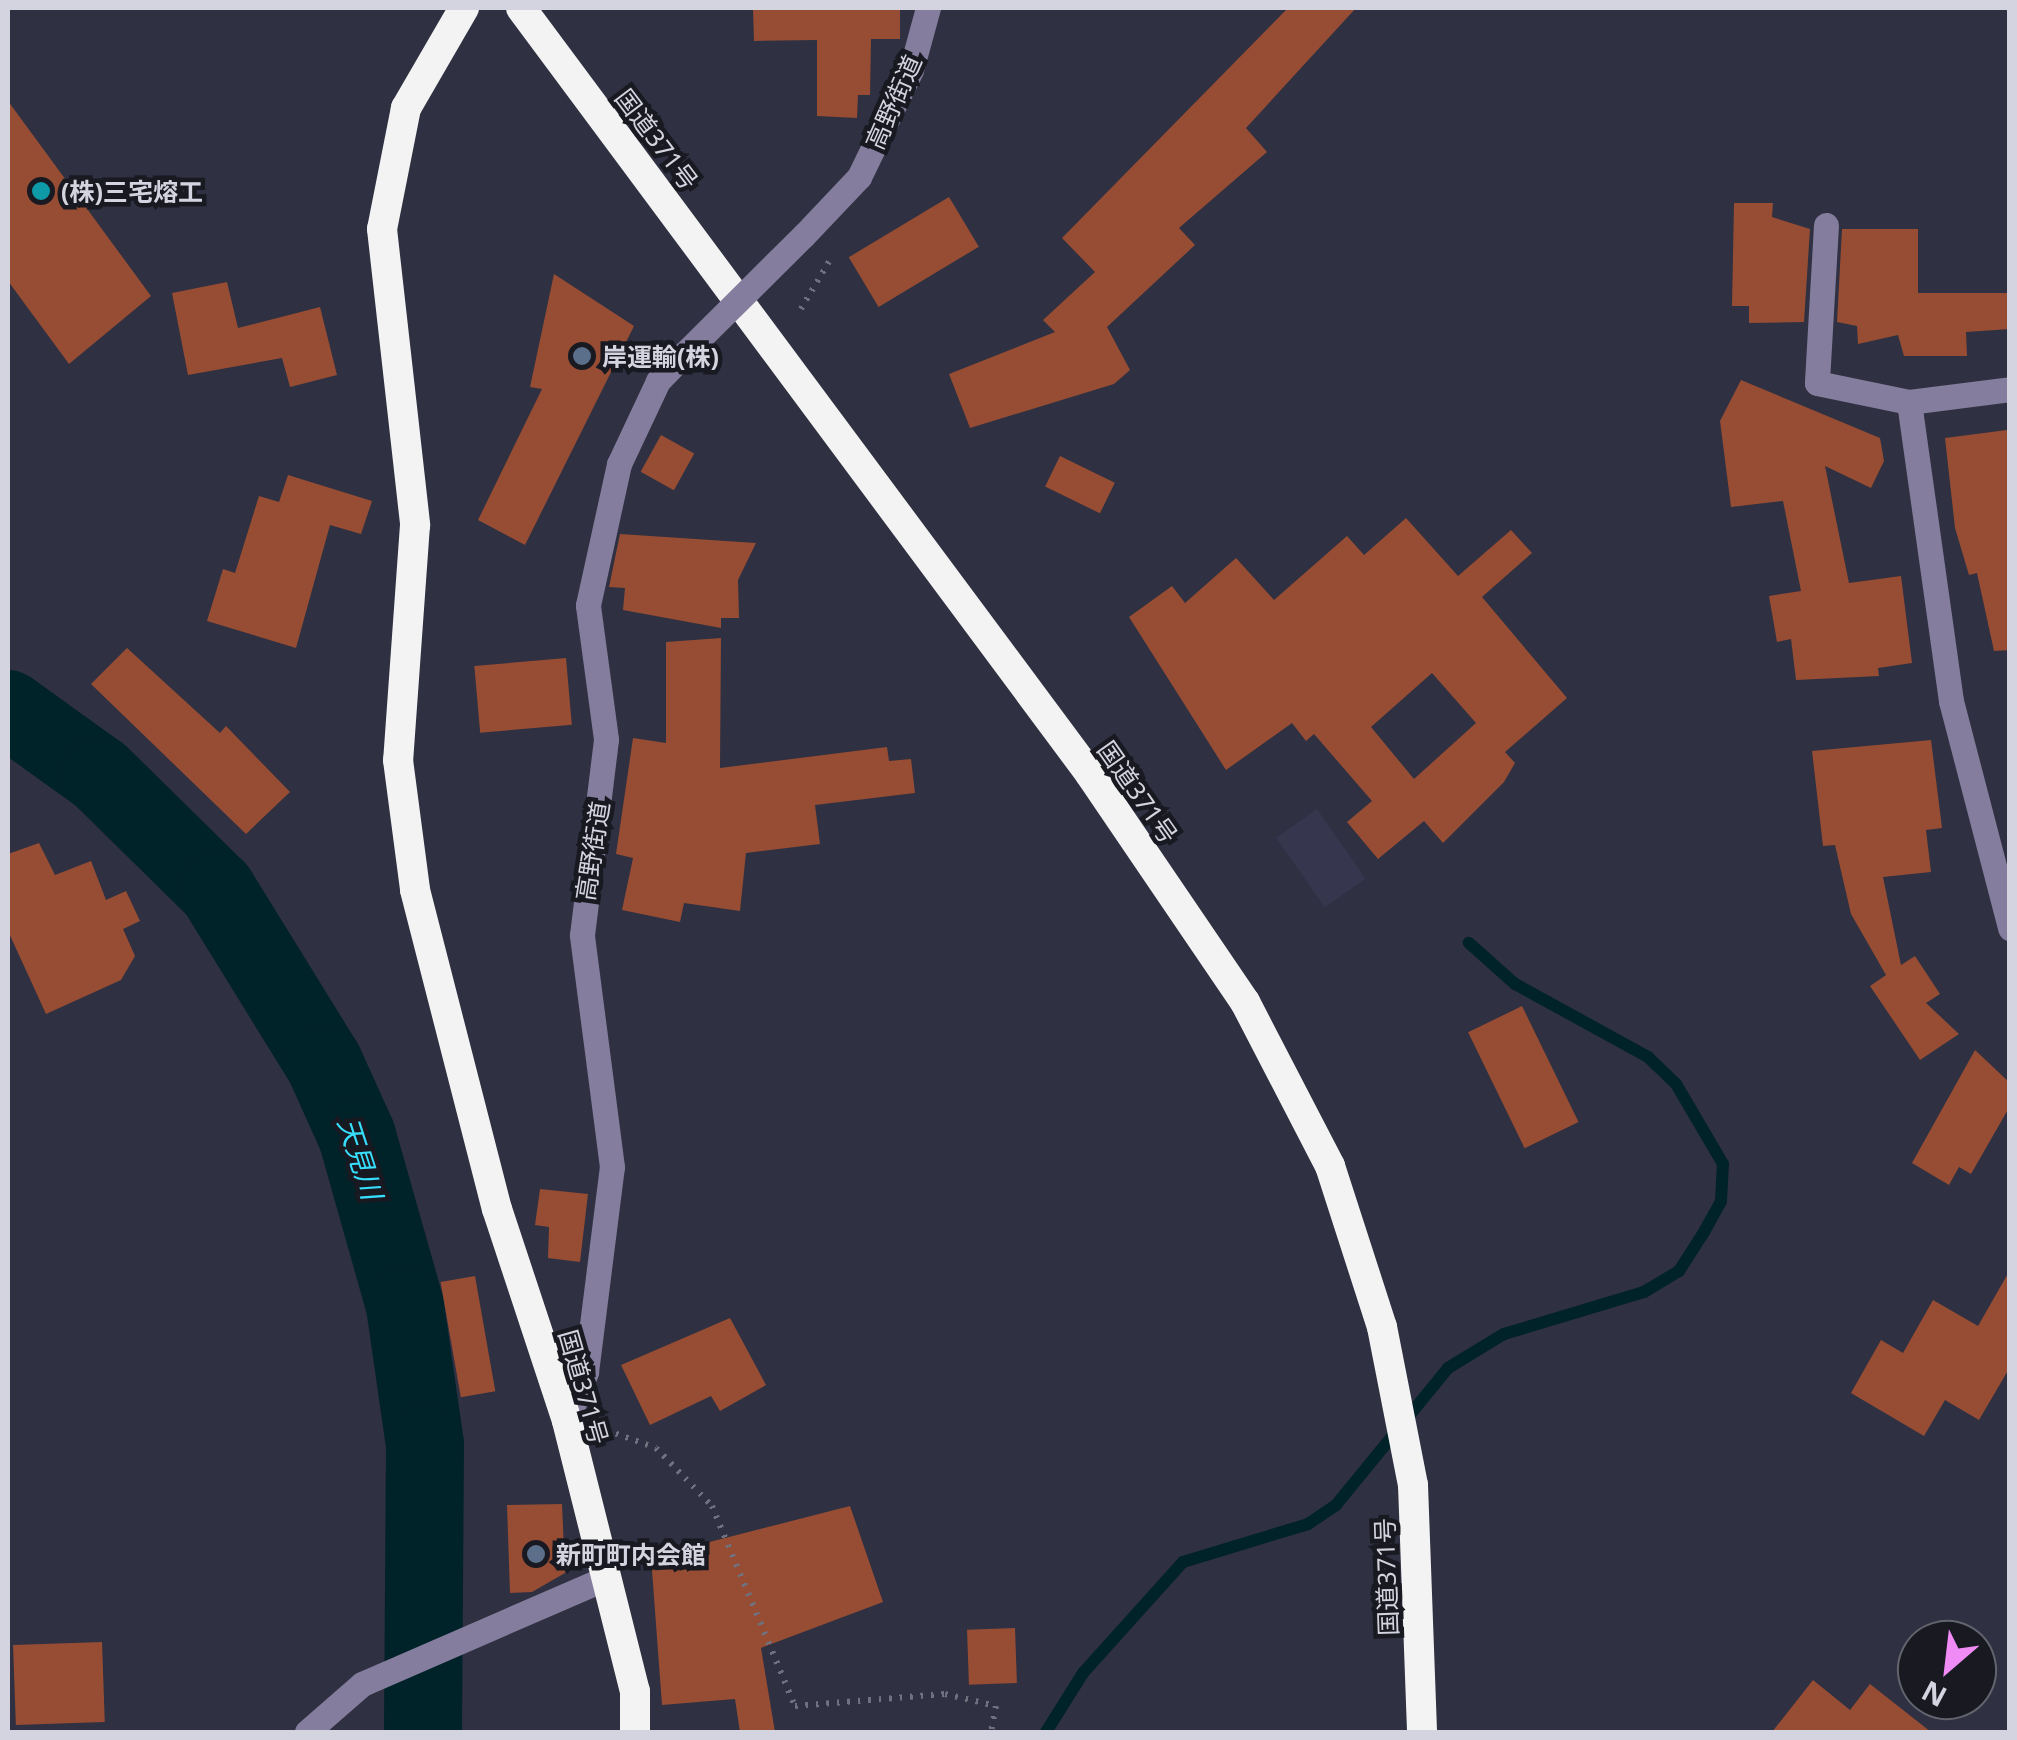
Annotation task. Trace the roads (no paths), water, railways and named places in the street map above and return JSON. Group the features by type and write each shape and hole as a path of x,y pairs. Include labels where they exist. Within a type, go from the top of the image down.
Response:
{"highway":[{"name":"国道371号","path":"464,8 406,108 382,230 416,525 398,760 434,965 496,1209 566,1422 601,1580 635,1691 635,1732"},
{"name":"国道371号","path":"522,8 1090,774 1245,1002 1330,1166 1382,1327 1412,1485 1422,1732"}],"street":[{"name":"高野街道","path":"566,1422 586,1372 612,1167 582,935 606,739 588,605 619,464 658,380 859,177 910,70 928,8"},
{"path":"1826,225 1817,383 1910,402 2010,388"},
{"path":"1910,402 1950,701 2010,928"},
{"path":"307,1732 362,1684 601,1580"}],"waterway":[{"name":"天見川","path":"8,709 100,775 217,890 324,1063 357,1136 405,1306 425,1444 423,1732"},
{"path":"1046,1732 1083,1673 1183,1562 1308,1524 1336,1505 1448,1368 1504,1334 1644,1292 1679,1271 1721,1201 1723,1164 1676,1084 1648,1057 1515,984 1469,943"}],"place":[{"name":"(株)三宅熔工","path":"41,191"},
{"name":"岸運輸(株)","path":"582,356"},
{"name":"新町町内会館","path":"536,1554"}]}
